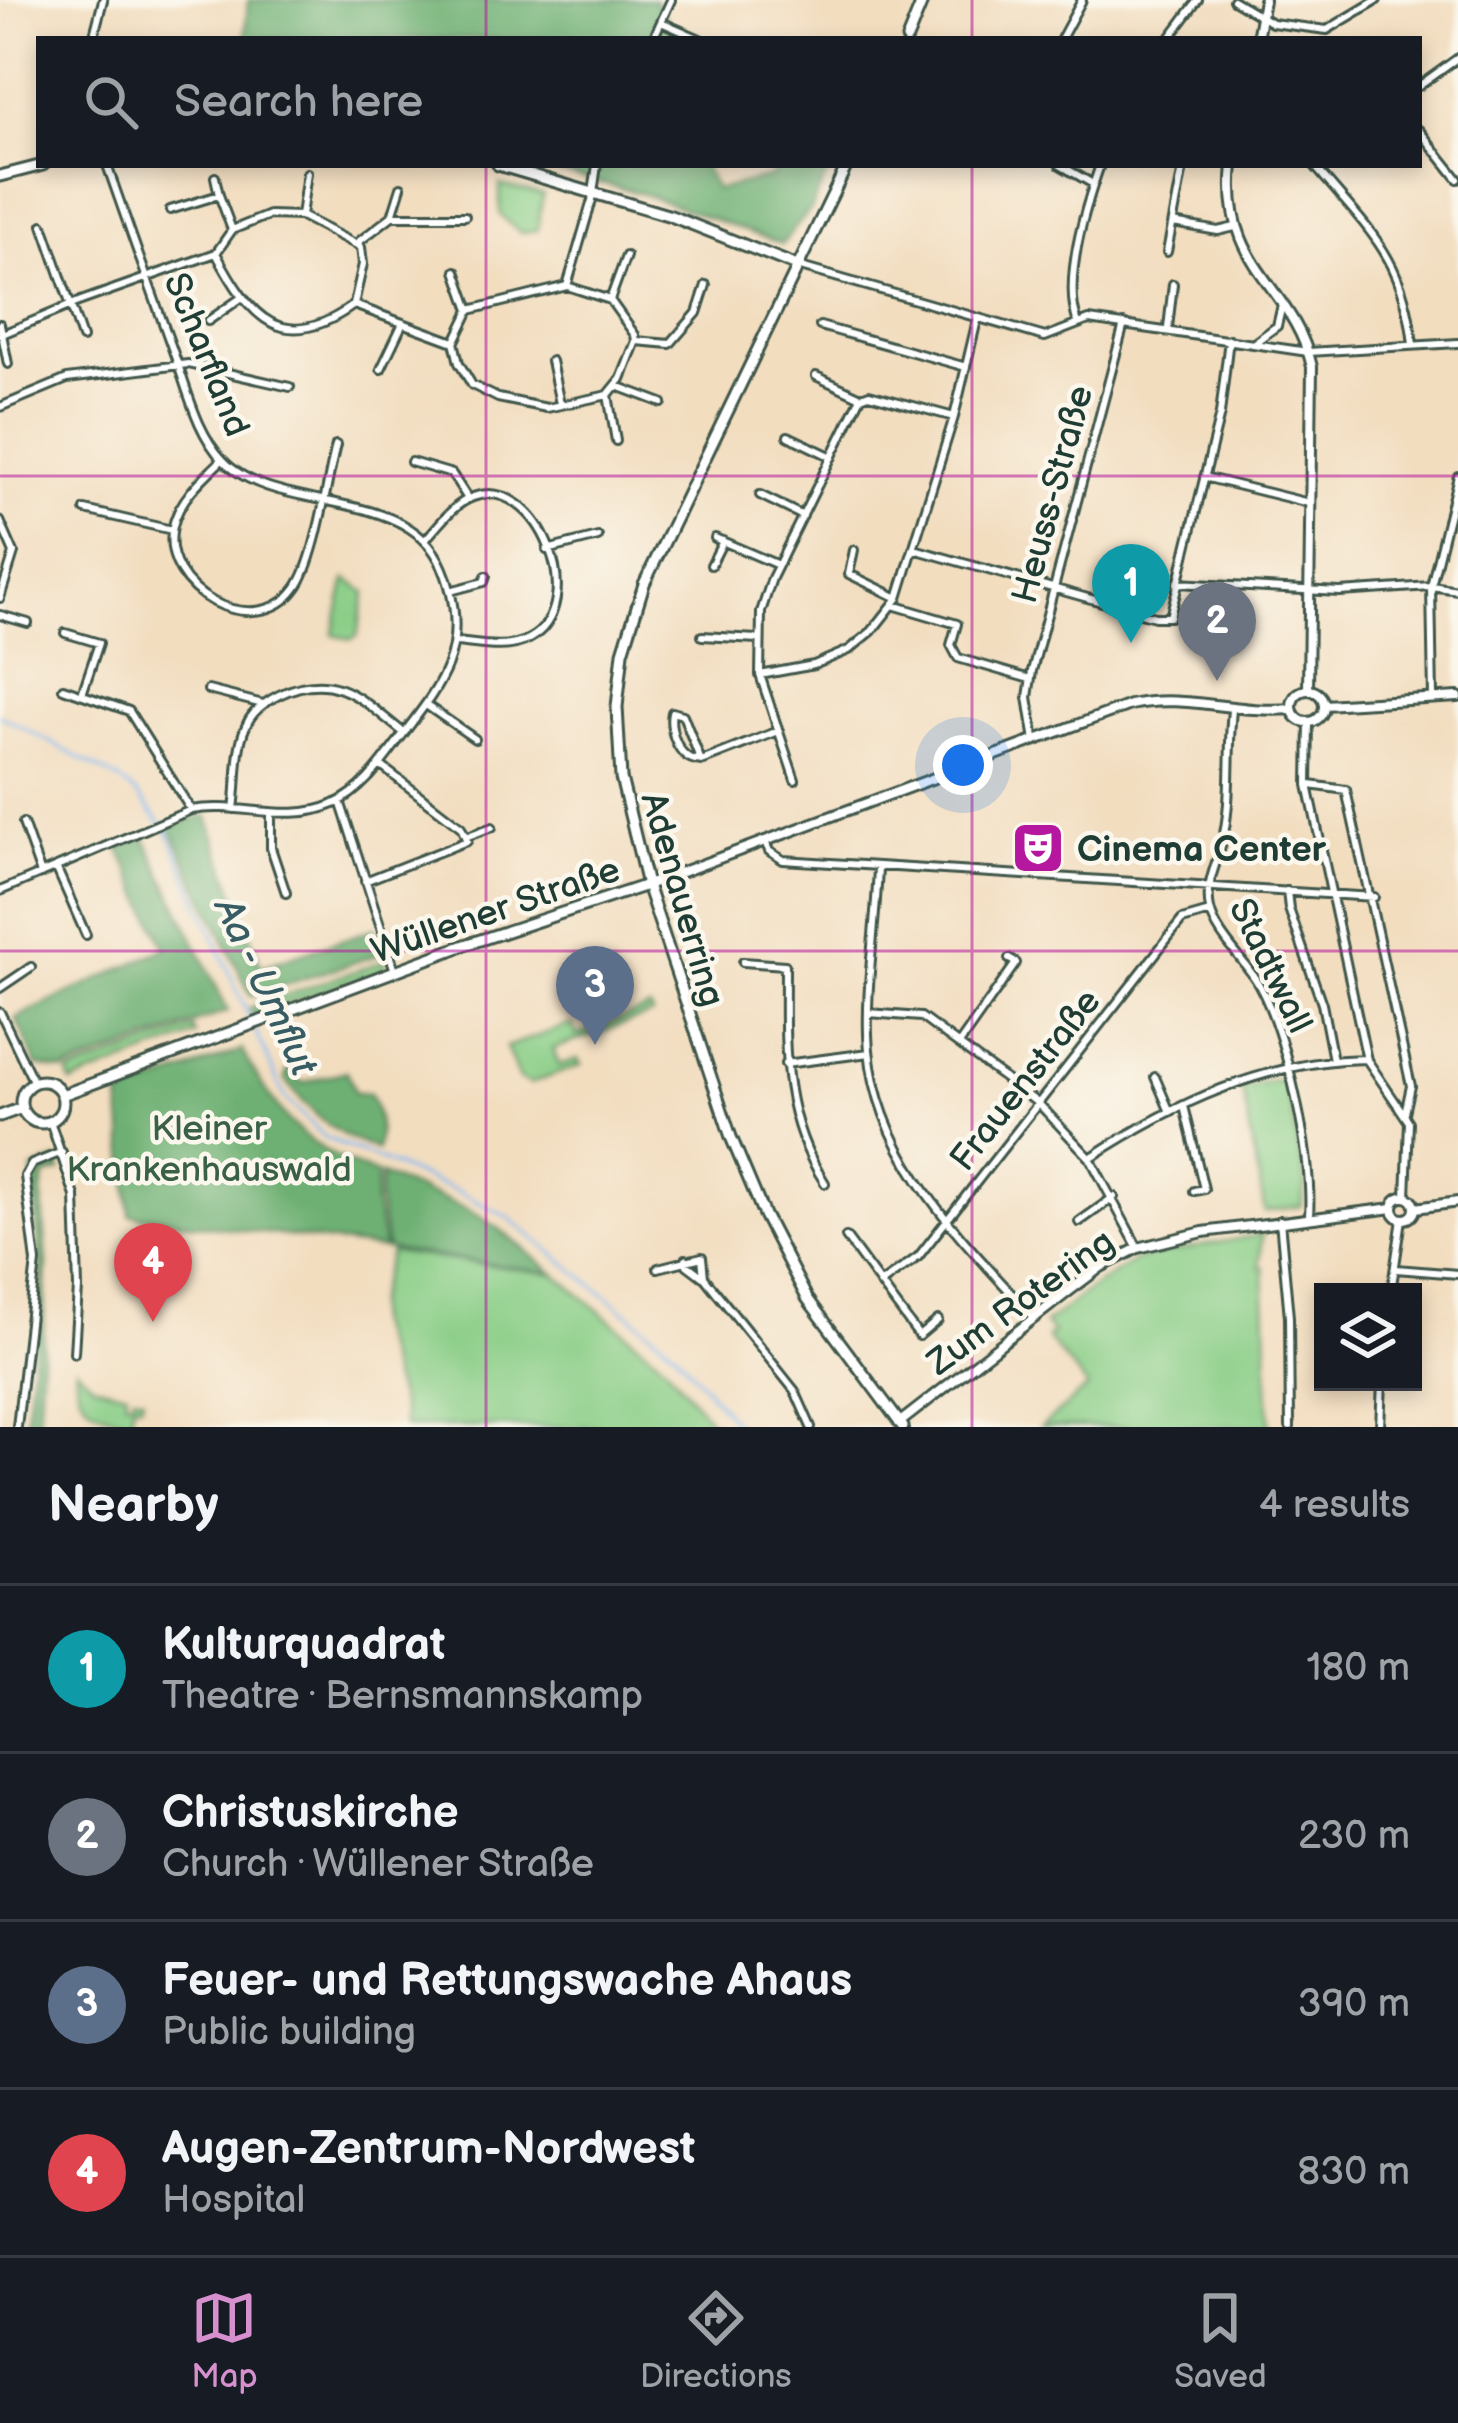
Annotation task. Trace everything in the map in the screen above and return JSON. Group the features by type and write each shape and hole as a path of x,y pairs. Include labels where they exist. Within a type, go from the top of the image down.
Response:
{"main road":[{"path":"908,36 923,0"},
{"path":"0,176 36,167"},
{"path":"508,168 670,216 797,266"},
{"name":"Adenauerring","path":"846,168 644,584 623,652 617,707 621,778 647,885 731,1137 807,1298 899,1426"},
{"name":"Wüllener Straße","path":"62,1096 394,971 647,885"},
{"path":"49,1082 62,1096 59,1114 50,1121 31,1119 22,1108 25,1090 34,1083 49,1082"},
{"path":"0,1116 22,1108"}],"street":[{"path":"94,36 103,0"},
{"path":"654,36 671,0"},
{"path":"1063,36 1082,0"},
{"path":"1171,36 1198,0"},
{"path":"1233,0 1261,19 1336,28 1377,0"},
{"path":"1258,36 1264,0"},
{"path":"661,22 693,36"},
{"path":"1336,28 1343,36"},
{"path":"1422,84 1458,58"},
{"path":"1422,134 1458,178"},
{"name":"Scharfland","path":"108,168 201,426 222,460 254,480 394,520 425,540"},
{"path":"567,286 596,168"},
{"path":"1065,168 1094,184"},
{"path":"1078,322 1072,293 1099,168"},
{"path":"1233,168 1235,227 1308,352 1313,396 1306,591 1308,689"},
{"path":"1316,168 1385,250 1409,302 1413,345"},
{"path":"301,216 307,173"},
{"path":"1167,253 1182,173"},
{"path":"215,177 232,230"},
{"path":"357,243 392,216 401,187"},
{"path":"170,210 219,195"},
{"path":"8,364 1,331 216,253 232,230 269,214 301,216 357,243 363,264 357,306"},
{"path":"392,216 466,216"},
{"path":"1173,223 1218,231 1235,227"},
{"path":"43,225 82,338"},
{"path":"216,253 241,298 264,318 295,331 357,306 454,342"},
{"path":"610,300 626,256"},
{"path":"797,266 1045,337 1078,322 1168,329 1308,352 1458,343"},
{"path":"456,271 470,310 454,342 465,375 483,392 536,408 608,395 617,386 636,341"},
{"path":"1168,329 1173,284"},
{"path":"636,341 670,344 697,313 706,285"},
{"path":"470,310 567,286 610,300 636,341"},
{"path":"208,321 241,298"},
{"path":"1253,343 1277,326 1282,305"},
{"path":"760,675 814,664 848,650 896,602 954,417 977,320"},
{"path":"381,369 403,323"},
{"name":"Heuss-Straße","path":"1035,741 1030,679 1124,324"},
{"path":"820,326 966,367"},
{"path":"914,549 1162,618 1170,616 1220,414 1229,339"},
{"path":"551,361 560,404"},
{"path":"0,406 67,379 179,365 198,365 290,387"},
{"path":"816,376 861,397"},
{"path":"617,386 662,404"},
{"path":"795,780 760,675 761,612 778,565 861,397 869,394 954,417"},
{"path":"608,395 616,441"},
{"path":"788,436 832,457"},
{"path":"222,460 183,503 172,530 172,551 187,585 213,601 259,611 286,599 303,576 336,445"},
{"path":"411,462 452,474 468,499"},
{"path":"1433,698 1431,586 1458,476"},
{"path":"1204,477 1309,503"},
{"path":"0,890 190,810 296,814 340,801 380,765 446,672 455,642 450,591 441,562 425,540 468,499 494,494 517,502 535,522 547,550 559,594 556,610 540,632 510,646 455,642"},
{"path":"760,495 803,516"},
{"path":"85,509 172,530"},
{"path":"0,521 14,553 0,598"},
{"path":"547,550 598,537"},
{"path":"711,565 720,540 778,565"},
{"path":"854,550 849,574 896,602"},
{"path":"450,591 484,582 486,576"},
{"path":"1177,583 1306,591 1431,586 1458,590"},
{"name":"Heuss-Straße","path":"896,602 957,624 951,645 958,658 1030,679"},
{"path":"0,615 28,623"},
{"path":"65,633 99,643 82,694"},
{"path":"702,637 758,639"},
{"path":"234,809 247,722 263,704 306,684 334,685 404,733"},
{"path":"62,688 129,711 190,810"},
{"path":"1308,689 1319,694 1324,705 1318,718 1309,722 1292,709 1295,695 1308,689"},
{"path":"208,690 263,704"},
{"path":"1324,705 1458,697"},
{"name":"Wüllener Straße","path":"647,885 1151,701 1184,701 1232,710 1292,709"},
{"path":"426,705 475,739"},
{"path":"1209,886 1229,810 1232,710"},
{"path":"701,761 683,716 672,712 669,720 691,762 701,761 778,731"},
{"path":"1309,722 1308,785 1366,1056 1371,1072 1405,1113"},
{"path":"380,765 468,836"},
{"path":"1308,785 1346,790 1411,1086 1405,1113 1411,1141 1406,1197 1415,1208"},
{"path":"340,801 394,971"},
{"path":"271,813 271,848 286,893"},
{"path":"23,824 41,874"},
{"path":"365,881 462,845 468,836 492,827"},
{"path":"764,840 769,851 783,860 1373,897"},
{"path":"56,867 86,935"},
{"path":"878,867 869,1053 880,1102 904,1161 947,1221 1034,1318"},
{"name":"Stadtwall","path":"1209,886 1210,912 1265,995 1289,1067 1310,1182 1310,1216"},
{"path":"1287,890 1289,909 1322,1004 1333,1061"},
{"name":"Frauenstraße","path":"880,1283 918,1257 1182,920 1210,912"},
{"path":"958,1044 1016,963 1009,958"},
{"path":"743,962 785,965 786,1084 812,1164 825,1183"},
{"path":"0,988 31,967"},
{"path":"0,1012 34,1083"},
{"path":"869,1013 921,1017 1039,1104 1090,1159 1138,1248"},
{"path":"785,1064 869,1053"},
{"path":"1090,1159 1170,1112 1238,1082 1289,1067 1366,1056"},
{"path":"1155,1077 1170,1112"},
{"path":"1184,1106 1204,1189 1194,1191"},
{"path":"50,1121 75,1196 74,1353"},
{"path":"17,1427 36,1262 25,1176 32,1164 62,1152"},
{"path":"1078,1222 1114,1197"},
{"path":"1393,1283 1402,1219 1393,1208 1399,1198 1406,1197"},
{"path":"1415,1208 1458,1202"},
{"name":"Zum Rotering","path":"899,1426 1101,1267 1138,1248 1203,1232 1393,1208"},
{"path":"1402,1219 1412,1217 1415,1208"},
{"path":"1280,1220 1289,1317 1290,1427"},
{"path":"846,1237 919,1336 938,1320"},
{"path":"658,1268 702,1257 704,1277"},
{"path":"686,1259 795,1390 811,1427"},
{"path":"1395,1269 1458,1274"},
{"path":"1380,1427 1382,1391"}],"green space":[{"path":"248,0 655,0 668,23 692,36 245,36"},
{"path":"543,168 705,168 716,190 770,177 780,168 830,168 811,209 782,244 643,194"},
{"path":"500,185 543,195 537,230 521,233 500,215"},
{"path":"346,579 366,592 357,636 351,639 333,635"},
{"path":"207,815 261,967 374,929 383,953 251,996 169,826"},
{"path":"144,836 228,1011 64,1071 37,1066 16,1018 166,948 119,848"},
{"path":"386,960 384,969 253,1015 250,1008"},
{"path":"650,1008 652,1014 553,1049 559,1065 578,1059 581,1065 530,1084 519,1079 506,1047 572,1024 577,1035"},
{"path":"193,1028 196,1035 71,1083 68,1074"},
{"name":"Kleiner Krankenhauswald","path":"242,1050 267,1093 295,1127 331,1154 377,1174 375,1203 384,1249 130,1215 120,1097"},
{"path":"292,1070 302,1083 347,1071 355,1093 369,1093 375,1107 377,1150 336,1130 316,1114 285,1080"},
{"path":"1284,1079 1306,1184 1301,1206 1265,1212 1242,1088"},
{"path":"57,1160 61,1171 45,1176 42,1191 47,1264 38,1427 25,1427 42,1279 33,1170"},
{"path":"381,1175 465,1208 554,1273 387,1249 379,1201"},
{"path":"1262,1234 1270,1427 1041,1427 1088,1387 1047,1338 1053,1333 1045,1324 1137,1259"},
{"path":"390,1252 555,1274 665,1365 715,1427 404,1427 374,1322"},
{"path":"76,1368 94,1384 126,1392 125,1400 132,1401 133,1395 143,1397 141,1404 134,1403 131,1420 90,1406 79,1391"}],"waterway":[{"name":"Aa - Umflut","path":"0,715 118,779 138,795 168,832 250,1019"},
{"name":"Aa - Umflut","path":"254,1028 285,1098 326,1138 508,1217 676,1352 738,1427"}],"place":[{"name":"Kulturquadrat","path":"1131,643"},
{"name":"Christuskirche","path":"1217,681"},
{"name":"Cinema Center","path":"1038,848"},
{"name":"Feuer- und Rettungswache Ahaus","path":"595,1045"},
{"name":"Augen-Zentrum-Nordwest","path":"153,1322"}]}
